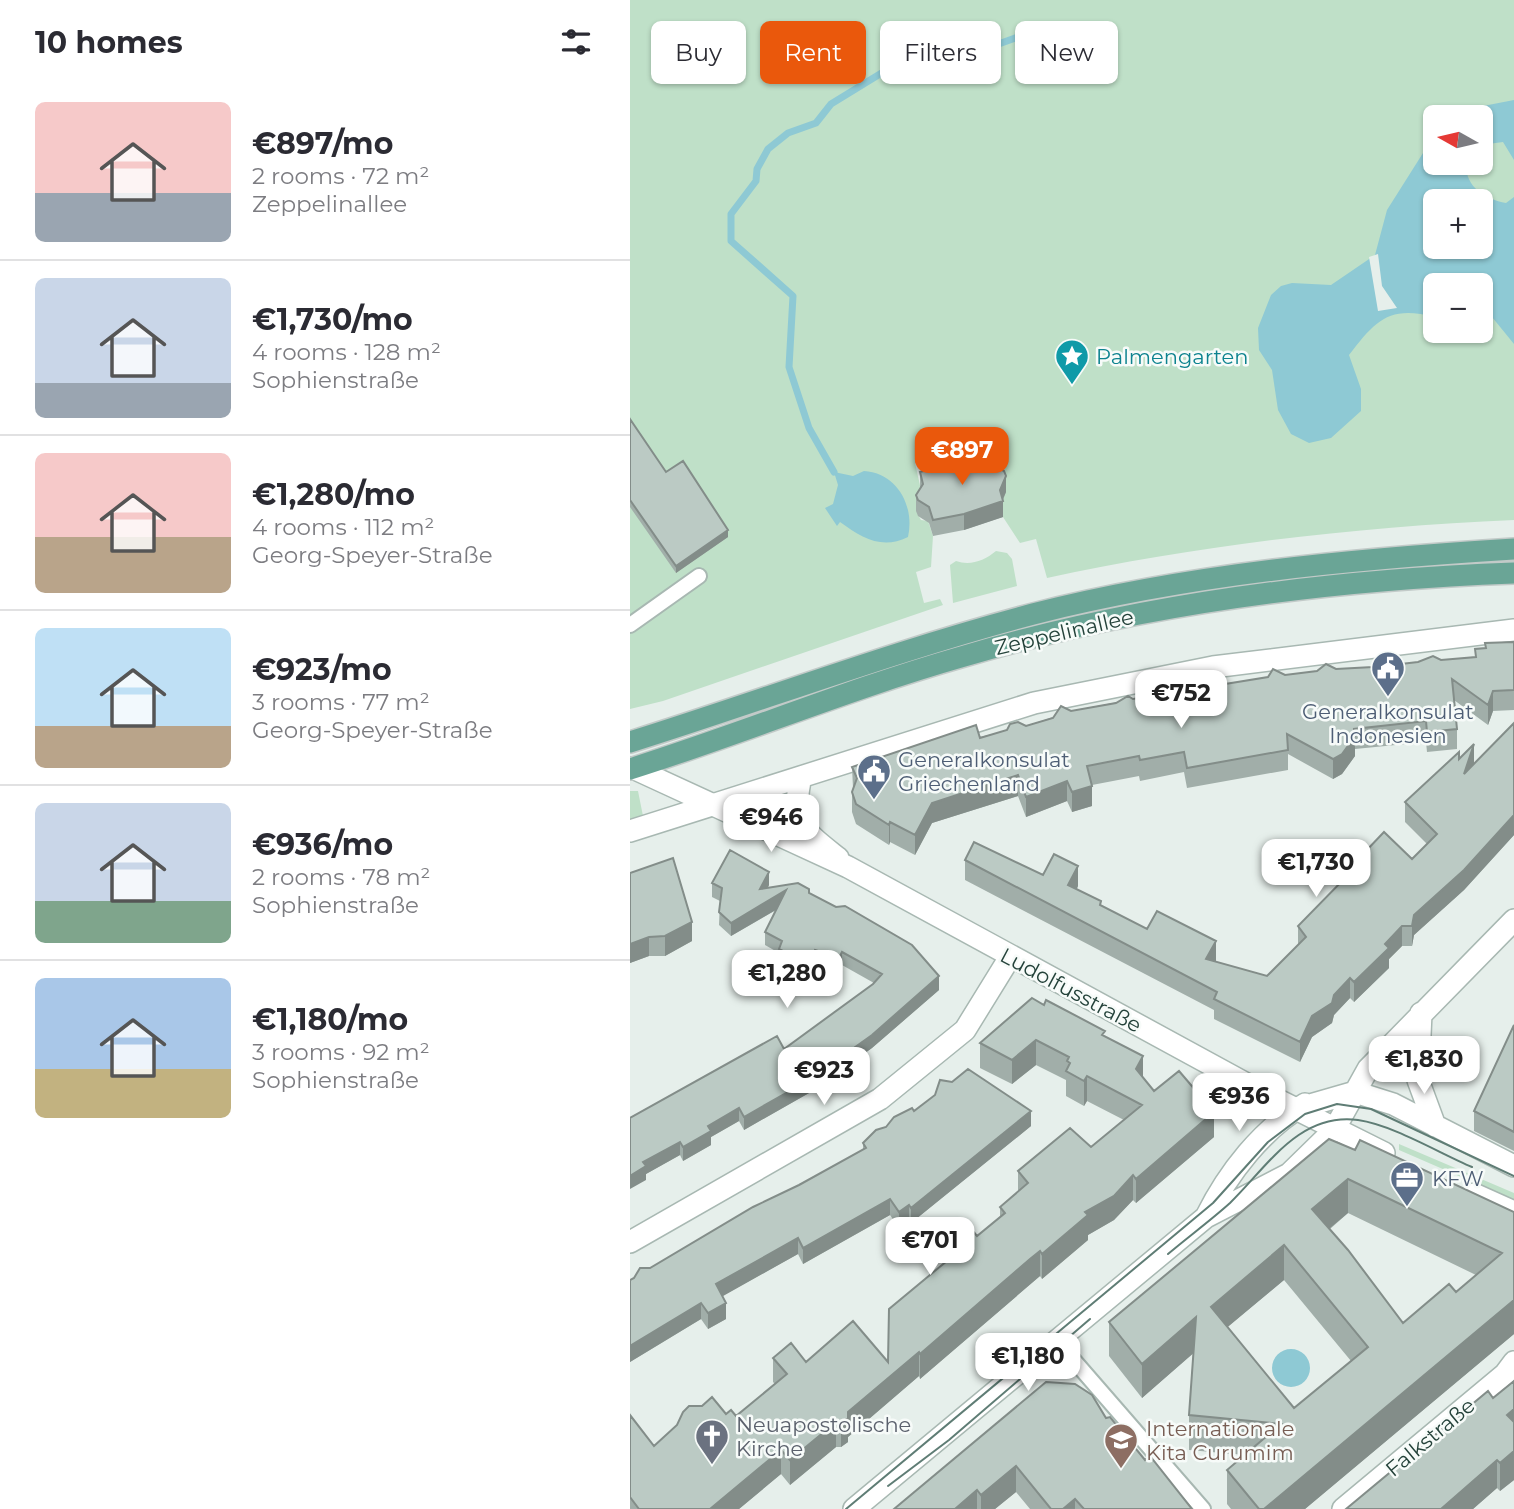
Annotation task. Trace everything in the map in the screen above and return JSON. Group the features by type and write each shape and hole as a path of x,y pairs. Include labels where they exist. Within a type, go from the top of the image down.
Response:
{"main road":[{"name":"Zeppelinallee","path":"630,742 880,659 1036,614 1200,580 1268,571 1514,549"},
{"name":"Zeppelinallee","path":"631,769 961,656 1124,617 1282,592 1391,580 1514,573"}],"street":[{"path":"630,831 977,719 1153,677 1306,654 1514,630"},
{"name":"Ludolfusstraße","path":"631,769 848,867 1334,1130 1398,1160"},
{"name":"Ludolfusstraße","path":"801,777 796,808 800,824 848,867"},
{"path":"854,1509 1206,1217 1289,1174 1334,1130 1368,1069 1514,920"},
{"path":"630,1242 880,1099 965,1030 1010,957"},
{"path":"1421,1013 1418,1080 1435,1126"},
{"path":"1206,1217 1218,1192 1262,1137 1296,1109 1368,1069"},
{"path":"1296,1109 1355,1091 1393,1104 1514,1166"},
{"path":"1460,1187 1514,1212"},
{"name":"Falkstraße","path":"1343,1509 1505,1374 1514,1362"}],"lane":[{"path":"630,625 699,576"},
{"path":"1057,1341 1203,1509"}],"green space":[{"name":"Palmengarten","path":"630,0 1514,0 1514,520 1396,527 1279,539 1163,556 1047,578 1036,539 1020,543 1003,517 999,502 1006,491 990,468 986,441 915,463 924,503 917,513 921,520 928,521 933,536 931,567 916,572 924,603 940,599 943,605 663,701 630,709"},
{"path":"996,551 1007,553 1012,559 1017,586 953,603 950,565 956,561 977,562"},
{"path":"630,791 638,791 643,816 630,820"},
{"path":"1399,1144 1514,1193 1514,1200 1399,1150"}],"water":[{"path":"1514,100 1514,160 1503,142 1493,143 1493,105 1488,105"},
{"path":"1423,153 1423,175 1468,175 1477,189 1423,189 1423,259 1493,259 1493,199 1506,203 1514,197 1514,344 1493,318 1493,273 1423,273 1423,315 1406,313 1385,318 1367,333 1349,355 1361,389 1361,411 1331,438 1309,443 1291,434 1278,410 1272,370 1259,350 1258,328 1271,295 1281,286 1292,283 1331,285 1375,255 1387,210"},
{"path":"864,471 886,478 901,493 909,514 908,537 899,541 881,542 864,537 840,522 837,526 825,508 833,504 838,485 834,472 853,476"},
{"path":"1291,1349 1305,1354 1310,1368 1305,1382 1291,1387 1277,1382 1272,1368 1277,1354"}],"pier":[{"path":"1378,254 1382,286 1397,308 1378,311 1369,257"}],"building":[{"path":"630,419 666,472 683,461 728,530 676,566 630,500"},
{"path":"990,453 993,465 1004,471 1006,476 1000,490 1003,501 964,514 933,520 929,507 918,500 916,495 923,484 920,472"},
{"path":"1514,642 1514,690 1493,691 1488,705 1452,679 1457,729 1427,732 1426,721 1354,729 1355,736 1342,754 1333,759 1287,734 1288,750 1187,768 1184,752 1140,760 1139,756 1087,766 1092,786 1072,792 1067,781 1026,797 1018,775 932,803 915,835 890,822 889,825 856,804 852,792 857,778 852,767 976,725 980,738 1007,730 1010,724 1018,722 1026,726 1053,718 1061,706 1071,711 1116,703 1128,696 1133,699 1268,677 1273,669 1285,675 1317,671 1326,664 1336,669 1373,667 1378,661 1386,660 1392,665 1418,662 1433,656 1441,660 1476,657 1475,649 1486,648 1485,643"},
{"path":"1514,723 1514,815 1464,870 1414,915 1412,926 1402,926 1385,944 1389,948 1354,982 1350,978 1334,995 1332,1003 1312,1016 1300,1042 1214,999 1217,992 965,860 974,842 1043,875 1054,854 1078,866 1068,885 1101,901 1100,905 1147,929 1157,911 1216,941 1206,959 1267,976 1306,937 1298,926 1348,875 1340,867 1357,846 1364,853 1384,832 1412,859 1437,834 1405,802 1459,752 1459,759 1474,744 1464,774"},
{"path":"730,850 769,872 760,889 798,883 809,889 809,893 836,907 845,906 912,945 939,976 872,1035 809,1080 744,1117 739,1108 708,1126 711,1131 683,1147 680,1142 643,1162 646,1166 630,1176 630,1118 777,1036 784,1049 873,984 882,974 842,952 839,958 815,950 807,964 779,949 782,941 765,932 786,890 731,923 719,912 722,888 712,883"},
{"path":"673,858 692,922 665,936 649,937 630,944 630,873"},
{"path":"1032,998 1044,1005 1046,1000 1105,1031 1102,1035 1143,1056 1136,1069 1154,1091 1179,1071 1214,1112 1136,1179 1133,1175 1114,1196 1085,1212 1088,1215 1042,1254 1040,1251 1030,1259 848,1412 848,1418 841,1423 836,1422 790,1460 781,1450 710,1509 639,1509 630,1497 630,1415 654,1446 677,1425 689,1406 702,1406 712,1397 726,1414 731,1410 736,1416 787,1374 773,1358 791,1343 806,1362 853,1321 888,1362 889,1309 948,1260 943,1254 972,1230 977,1236 1005,1213 1000,1207 1028,1183 1018,1171 1070,1128 1091,1147 1142,1105 1087,1076 1084,1081 1066,1071 1070,1063 1067,1061 1069,1057 1036,1040 1012,1060 980,1043"},
{"path":"1514,1025 1514,1132 1474,1111"},
{"path":"968,1069 1031,1111 911,1208 909,1205 899,1212 890,1199 803,1248 798,1238 716,1284 726,1303 708,1313 701,1303 630,1346 630,1280 640,1268 650,1268 753,1207 866,1148 863,1143 876,1130 886,1127 894,1117 912,1108 914,1111 935,1095 940,1080 952,1082"},
{"path":"1329,1139 1355,1150 1360,1140 1514,1212 1514,1300 1264,1509 1259,1509 1227,1470 1281,1424 1189,1415 1196,1317 1142,1364 1109,1322","holes":["1348,1179 1502,1253 1456,1292 1449,1284 1403,1323 1348,1250 1312,1209","1284,1245 1368,1347 1294,1408 1211,1307"]},
{"path":"1514,1381 1514,1409 1507,1415 1514,1422 1514,1451 1500,1463 1497,1460 1441,1509 1346,1509 1488,1391 1493,1398"},
{"path":"1046,1382 1075,1384 1092,1395 1106,1418 1110,1417 1145,1460 1150,1456 1192,1509 1084,1509 1075,1499 1063,1509 1051,1509 1016,1466 981,1495 977,1490 955,1509 894,1509"}],"waterway":[{"path":"834,472 809,428 789,367 793,296 731,241 731,214 756,181 757,169 768,149 788,133 816,123 831,104 893,66 924,56 993,46 1015,38"}],"tram line":[{"path":"846,1509 1213,1203 1268,1142 1305,1114 1337,1104 1371,1109 1514,1176"},
{"path":"1168,1254 1230,1203 1286,1145 1301,1133 1318,1125 1337,1120 1372,1123 1401,1133 1472,1167"},
{"path":"888,1486 949,1440 1090,1319"}],"place":[{"name":"Palmengarten","path":"1072,386"},
{"name":"Generalkonsulat Indonesien","path":"1388,698"},
{"name":"Generalkonsulat Griechenland","path":"874,801"},
{"name":"KFW","path":"1407,1208"},
{"name":"Neuapostolische Kirche","path":"712,1466"},
{"name":"Internationale Kita Curumim","path":"1121,1470"}]}
